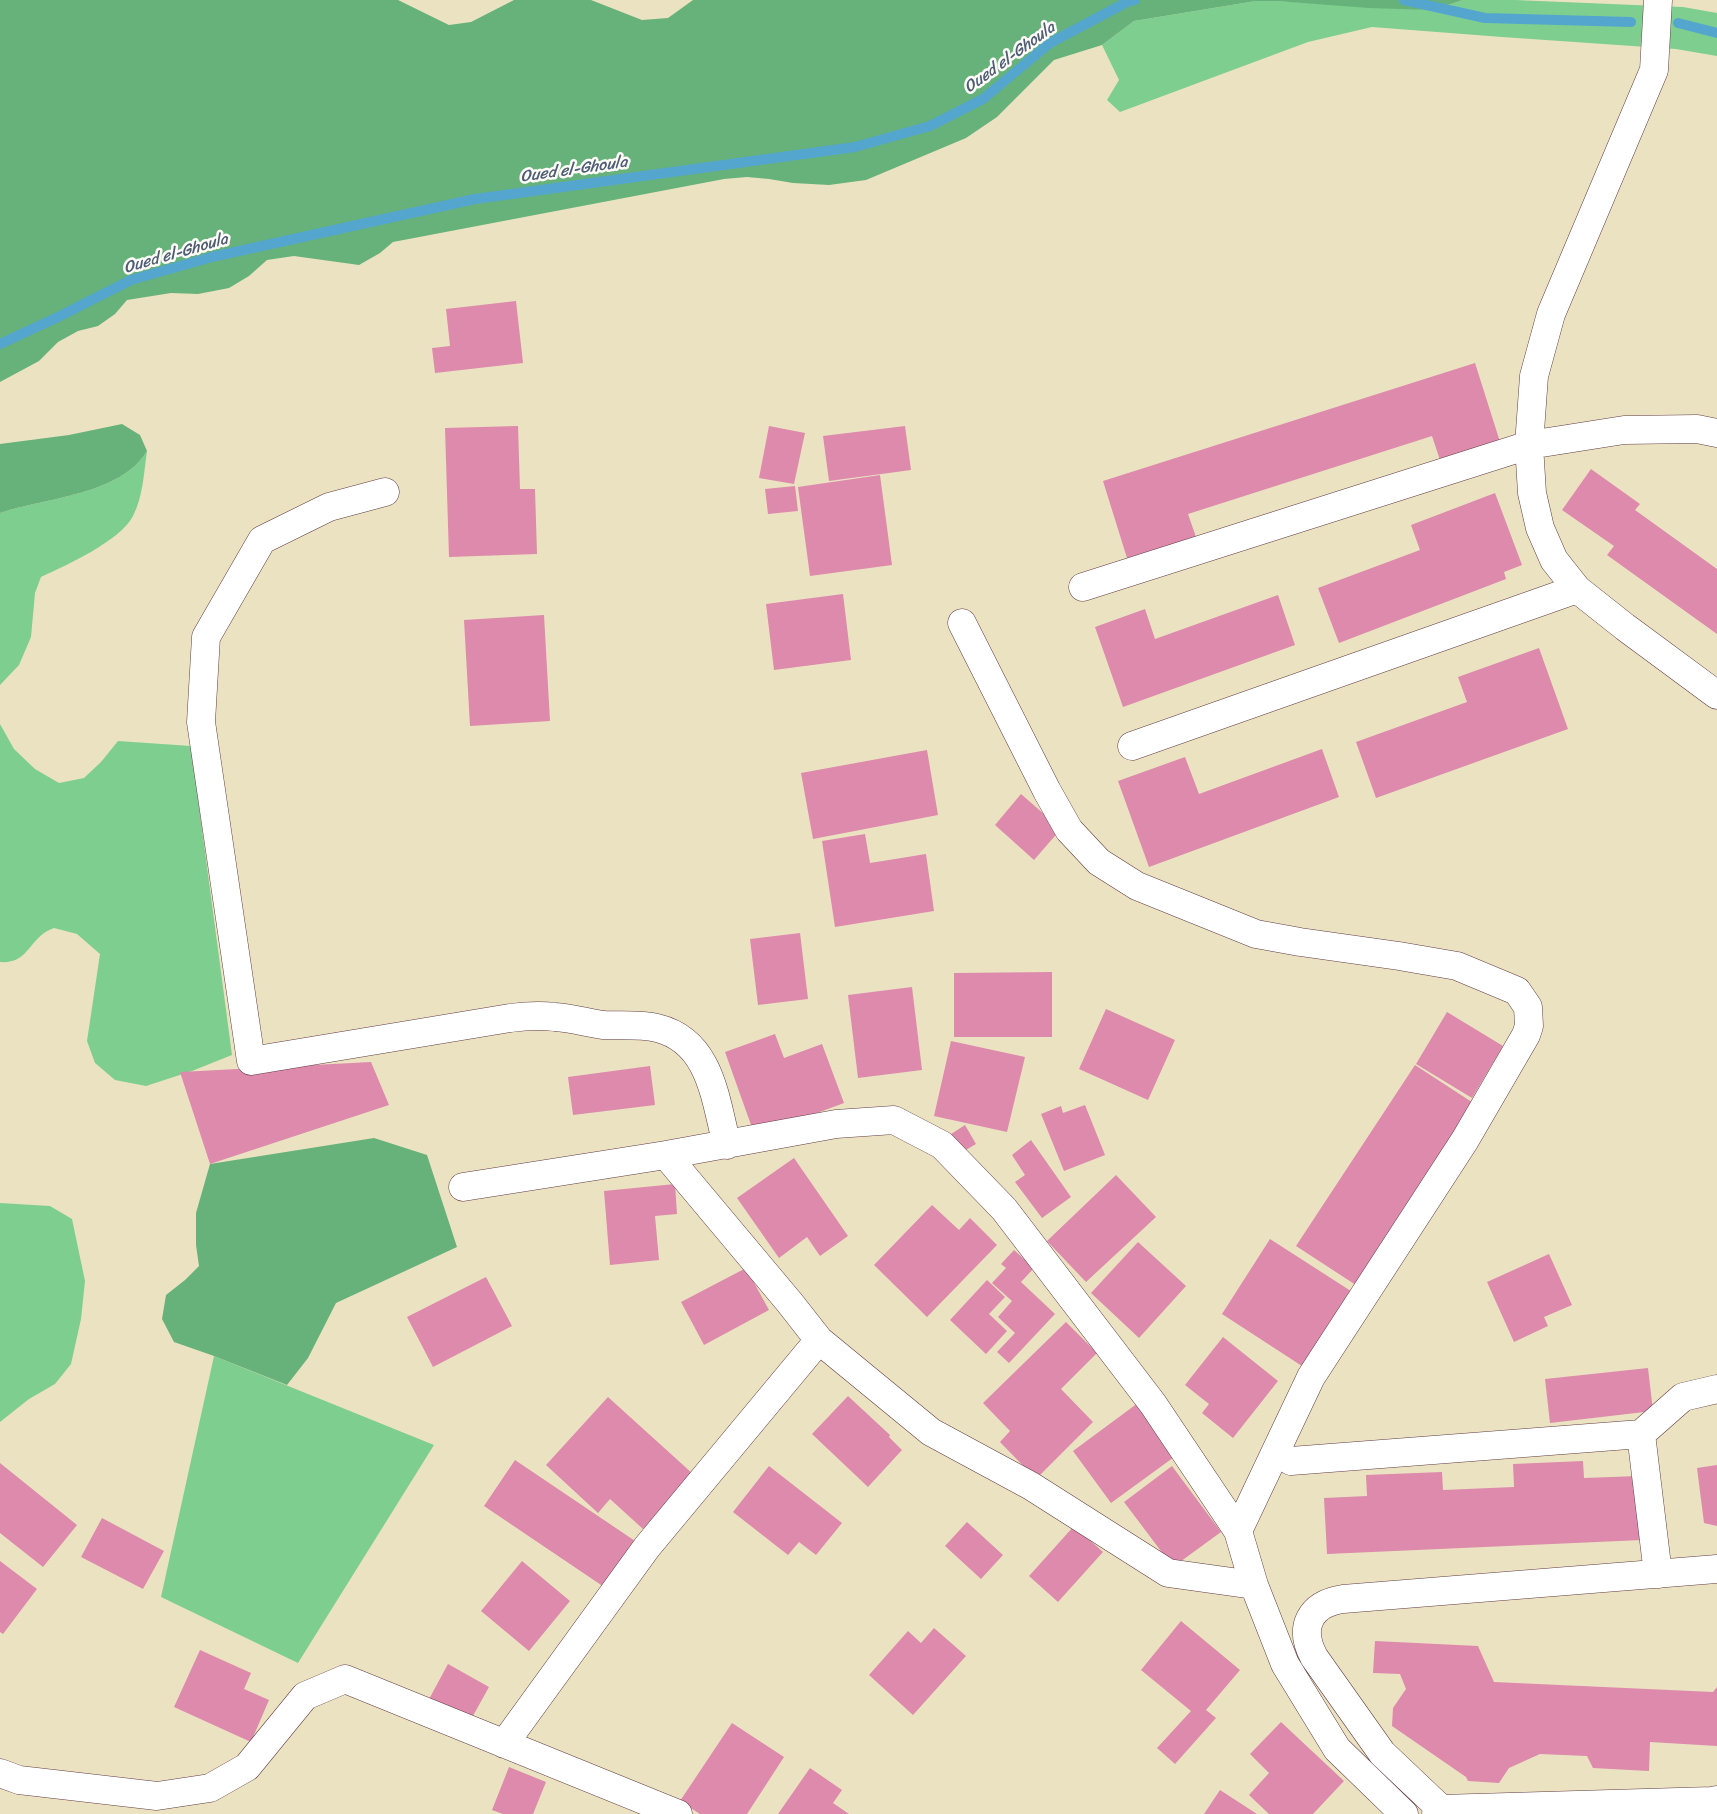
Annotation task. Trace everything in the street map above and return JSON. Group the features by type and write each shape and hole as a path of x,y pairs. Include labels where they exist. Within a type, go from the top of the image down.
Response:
{"street":[{"path":"1658,0 1654,70 1551,314 1534,376 1528,445 1532,493 1540,528 1554,560 1577,589 1717,695"},
{"path":"1084,587 1528,445 1624,430 1697,429 1717,433"},
{"path":"385,492 329,507 262,540 206,637 202,722 251,1061 510,1018 533,1016 555,1016 602,1025 655,1027 684,1039 704,1063 727,1145"},
{"path":"1132,746 1577,589"},
{"path":"962,623 1047,791 1069,830 1100,862 1137,886 1256,934 1457,966 1517,991 1528,1007 1529,1026 1526,1036 1465,1140 1312,1377 1238,1531"},
{"path":"463,1187 727,1145 836,1124 894,1120 942,1145 1010,1217 1152,1404 1238,1531 1254,1585 1285,1664 1337,1749 1404,1814"},
{"path":"666,1155 819,1340 931,1432 1031,1486 1168,1573 1254,1585"},
{"path":"504,1744 647,1546 819,1340"},
{"path":"1291,1461 1641,1434 1683,1396 1717,1389"},
{"path":"1641,1434 1658,1574"},
{"path":"1717,1570 1329,1601 1317,1609 1309,1620 1306,1633 1308,1646 1314,1657 1382,1753 1438,1812 1717,1800"},
{"path":"0,1773 19,1780 157,1796 210,1788 247,1767 305,1696 344,1679 678,1814"}],"green space":[{"path":"0,0 398,0 449,25 471,22 514,0 591,0 642,20 668,18 693,0 1463,0 1433,10 1256,1 1134,21 1102,45 1054,60 997,117 966,138 866,180 829,185 793,183 747,177 724,179 393,242 380,253 359,265 294,256 267,260 249,276 229,288 198,294 171,293 127,300 115,314 98,326 78,331 58,342 39,361 0,382"},
{"path":"1463,0 1515,0 1683,7 1717,13 1717,56 1676,49 1372,27 1308,42 1120,112 1107,100 1119,80 1102,45 1134,21 1256,1 1433,10"},
{"path":"122,424 140,435 147,451 135,466 101,486 0,513 0,444 69,435"},
{"path":"147,451 139,501 133,516 126,525 117,534 92,551 41,577 35,593 31,637 19,665 0,685 0,513 101,486 135,466"},
{"path":"0,724 14,749 35,769 59,783 84,778 101,762 118,741 191,746 232,1055 146,1086 115,1080 95,1063 87,1041 100,954 77,934 54,928 44,933 21,957 8,962 0,962"},
{"path":"374,1138 427,1155 457,1247 336,1303 308,1358 287,1385 174,1342 162,1319 166,1295 199,1266 196,1245 196,1213 210,1164"},
{"path":"0,1203 50,1206 72,1219 85,1281 81,1319 71,1364 55,1384 29,1399 0,1422"},
{"path":"214,1356 434,1445 298,1663 161,1597"}],"building":[{"path":"516,301 523,363 435,373 432,348 450,346 446,309"},
{"path":"1475,363 1501,445 1441,463 1432,436 1188,514 1196,537 1127,558 1103,481"},
{"path":"518,426 520,489 535,489 537,554 449,557 445,428"},
{"path":"769,426 805,433 794,484 759,478"},
{"path":"905,426 911,470 829,481 823,436"},
{"path":"1591,469 1640,504 1635,510 1717,569 1717,634 1607,555 1614,546 1562,510"},
{"path":"880,475 892,565 810,576 798,487"},
{"path":"795,486 798,511 768,514 765,489"},
{"path":"1495,493 1522,565 1504,572 1506,579 1339,643 1318,588 1420,550 1411,525"},
{"path":"843,594 851,660 774,670 766,604"},
{"path":"1278,595 1295,645 1123,707 1095,627 1145,609 1155,639"},
{"path":"544,615 550,721 470,726 464,620"},
{"path":"1539,648 1568,729 1376,798 1356,742 1467,702 1458,677"},
{"path":"1322,749 1339,797 1149,867 1118,781 1185,757 1199,794"},
{"path":"927,750 938,815 813,839 801,773"},
{"path":"1021,794 1061,829 1034,860 995,825"},
{"path":"865,834 870,863 926,854 934,911 835,927 822,841"},
{"path":"800,933 808,999 758,1005 750,939"},
{"path":"1052,972 1052,1037 954,1037 954,973"},
{"path":"912,987 922,1070 858,1078 848,995"},
{"path":"1106,1009 1175,1040 1148,1100 1079,1069"},
{"path":"1447,1012 1503,1046 1472,1098 1416,1064"},
{"path":"775,1034 784,1058 822,1044 844,1103 755,1136 725,1052"},
{"path":"951,1041 1025,1057 1007,1132 934,1116"},
{"path":"371,1062 389,1105 210,1164 180,1072"},
{"path":"1415,1065 1481,1108 1362,1289 1296,1246"},
{"path":"650,1066 655,1105 573,1115 568,1077"},
{"path":"1085,1105 1105,1155 1064,1171 1041,1114 1061,1106 1063,1113"},
{"path":"965,1125 976,1144 959,1154 948,1136"},
{"path":"1031,1140 1071,1197 1042,1218 1015,1182 1025,1175 1012,1155"},
{"path":"794,1158 848,1236 820,1256 807,1237 779,1258 737,1198"},
{"path":"1116,1175 1156,1217 1086,1282 1047,1241"},
{"path":"675,1184 677,1214 655,1216 659,1260 610,1265 604,1191"},
{"path":"932,1205 959,1230 970,1218 997,1245 927,1317 874,1265"},
{"path":"1270,1239 1354,1293 1305,1368 1222,1314"},
{"path":"1138,1242 1186,1286 1139,1338 1091,1293"},
{"path":"1014,1250 1034,1268 1021,1282 1055,1314 1009,1363 997,1352 1015,1333 998,1317 1012,1301 992,1283 1006,1268 1001,1264"},
{"path":"1549,1254 1572,1305 1544,1317 1548,1326 1514,1342 1487,1282"},
{"path":"746,1268 769,1310 704,1345 681,1302"},
{"path":"486,1277 512,1326 433,1367 407,1317"},
{"path":"987,1280 1005,1297 989,1314 1007,1331 986,1354 950,1320"},
{"path":"1066,1322 1097,1353 1061,1389 1093,1422 1036,1479 1000,1442 1010,1431 983,1403"},
{"path":"1223,1337 1278,1381 1233,1438 1202,1413 1209,1404 1185,1385"},
{"path":"1648,1368 1653,1411 1550,1423 1545,1379"},
{"path":"848,1396 890,1435 889,1437 902,1450 868,1487 812,1434"},
{"path":"608,1397 693,1474 643,1529 610,1499 598,1513 546,1465"},
{"path":"1142,1400 1181,1452 1111,1503 1073,1451"},
{"path":"515,1460 644,1547 613,1593 484,1506"},
{"path":"1583,1461 1584,1478 1638,1476 1642,1540 1327,1554 1324,1498 1367,1496 1366,1475 1442,1472 1443,1490 1514,1487 1513,1464"},
{"path":"0,1463 77,1525 43,1567 0,1533"},
{"path":"1717,1465 1717,1526 1704,1523 1697,1468"},
{"path":"769,1466 842,1523 816,1555 799,1542 788,1555 733,1512"},
{"path":"1172,1466 1221,1532 1173,1567 1124,1502"},
{"path":"102,1518 164,1551 143,1589 81,1557"},
{"path":"967,1522 1003,1555 981,1579 945,1546"},
{"path":"1074,1526 1103,1552 1058,1602 1029,1576"},
{"path":"0,1561 37,1589 3,1634 0,1632"},
{"path":"522,1561 570,1601 529,1651 481,1611"},
{"path":"1181,1621 1240,1670 1206,1710 1216,1718 1175,1764 1157,1748 1191,1711 1141,1670"},
{"path":"934,1628 966,1656 913,1715 869,1675 908,1631 921,1643"},
{"path":"1375,1641 1478,1646 1494,1682 1713,1692 1717,1687 1717,1746 1650,1742 1649,1771 1593,1768 1587,1756 1540,1754 1509,1768 1499,1783 1468,1781 1466,1777 1392,1726 1393,1708 1406,1689 1400,1674 1373,1673"},
{"path":"200,1650 251,1673 244,1689 269,1700 251,1742 174,1707"},
{"path":"448,1664 489,1687 469,1723 428,1701"},
{"path":"1281,1722 1344,1781 1313,1814 1269,1814 1249,1795 1269,1773 1250,1754"},
{"path":"732,1723 784,1757 747,1814 700,1814 680,1801"},
{"path":"509,1767 546,1782 533,1814 503,1814 492,1810"},
{"path":"810,1768 842,1790 833,1803 849,1814 778,1814"},
{"path":"1220,1790 1257,1814 1204,1814"}],"waterway":[{"name":"Oued el-Ghoula","path":"0,344 131,280 212,257 475,199 855,147 930,126 983,99 1050,43 1127,2 1135,0"},
{"name":"Oued el-Ghoula","path":"1404,0 1485,18 1631,22"},
{"name":"Oued el-Ghoula","path":"1678,23 1717,33"}]}
